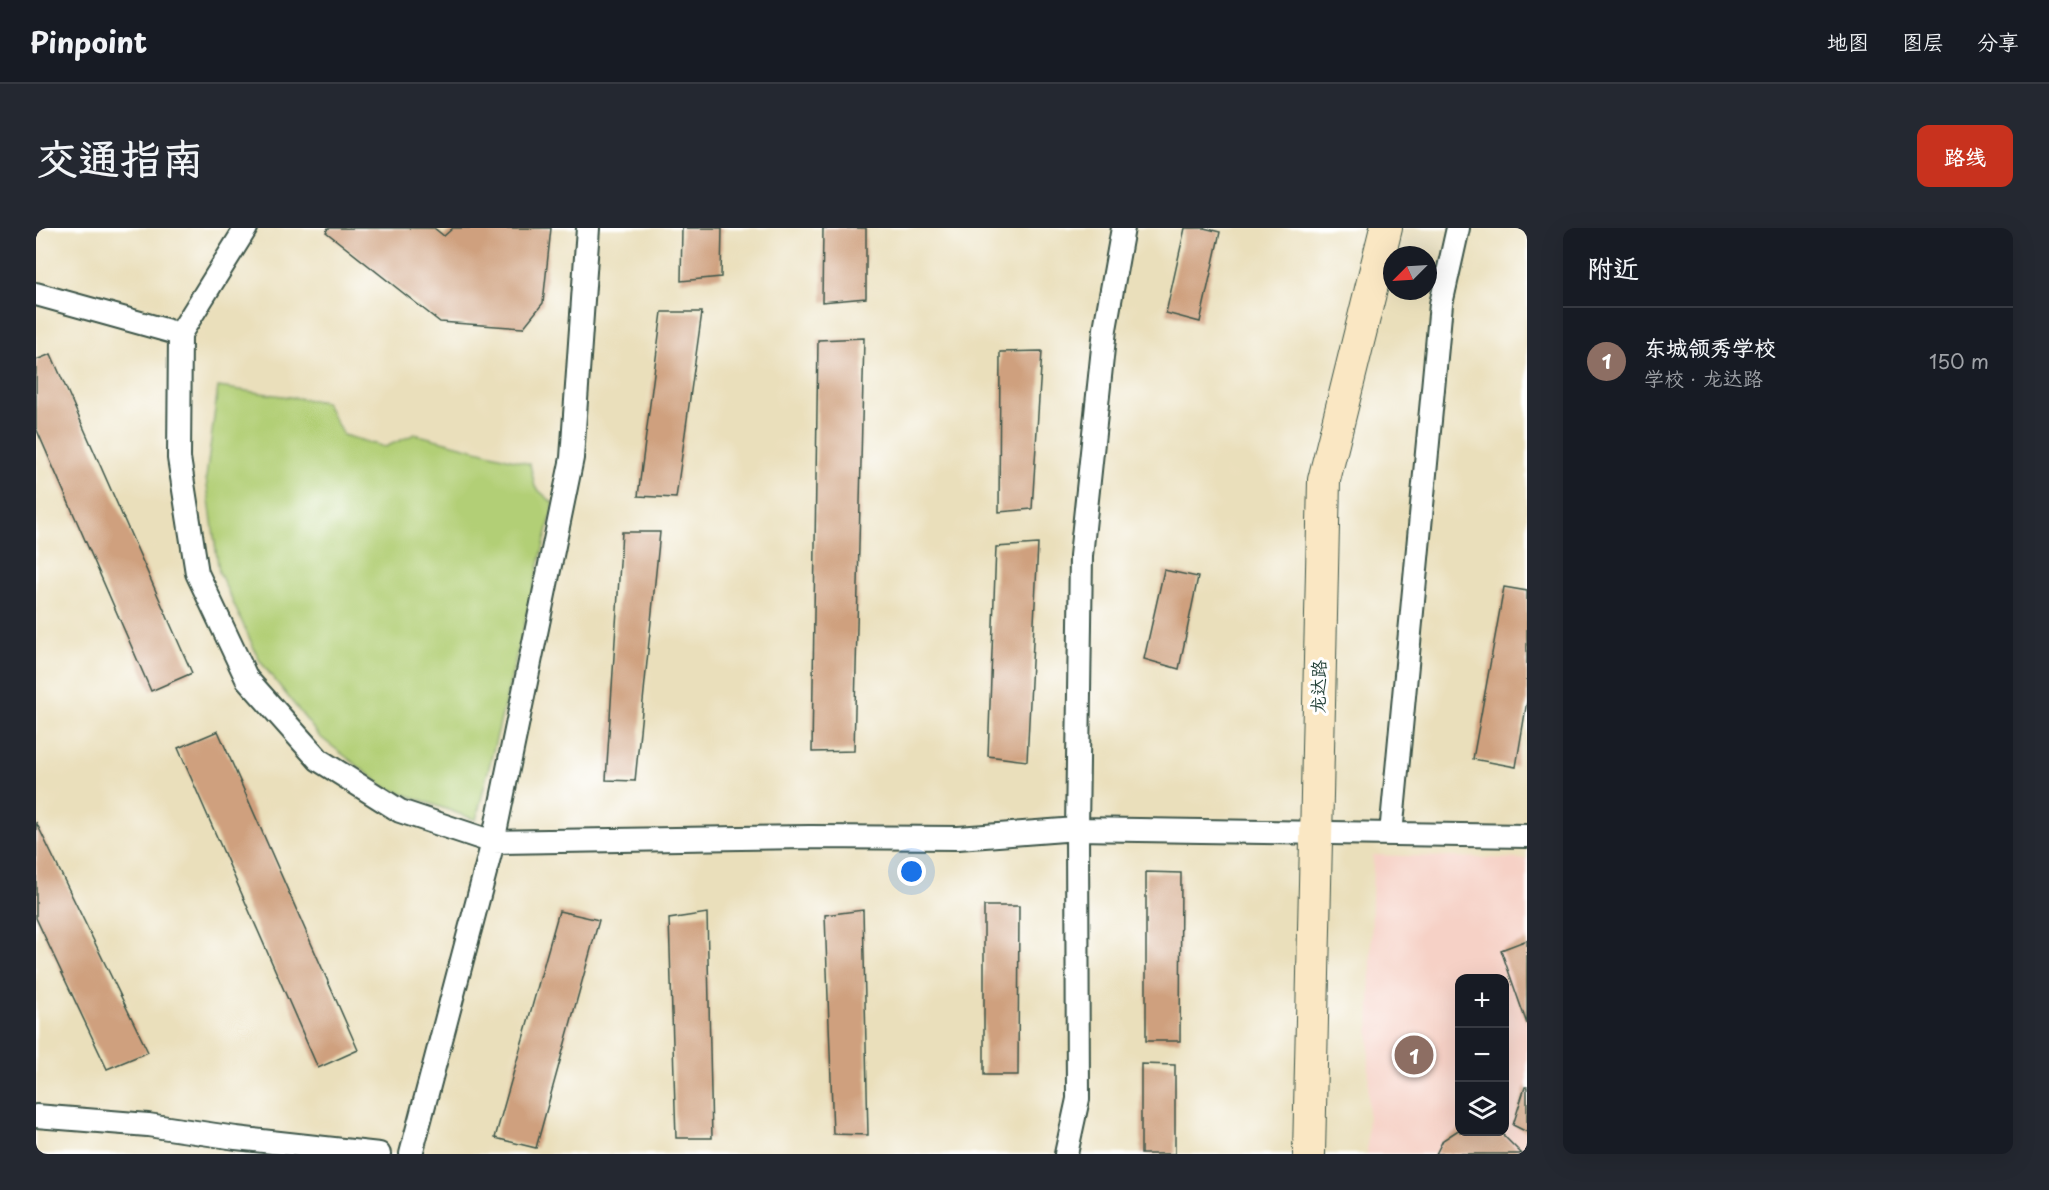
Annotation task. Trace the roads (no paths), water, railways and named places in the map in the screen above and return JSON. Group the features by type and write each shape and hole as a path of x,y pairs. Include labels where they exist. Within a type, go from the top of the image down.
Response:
{"street":[{"path":"246,228 180,334 179,458 197,573 247,679 319,760 400,811 493,842 752,837 958,838 1077,829 1527,836"},
{"path":"411,1154 493,842 572,458 588,228"},
{"path":"1066,1154 1078,1099 1077,829 1081,556 1104,329 1123,228"},
{"name":"龙达路","path":"1309,1154 1324,480 1386,228"},
{"path":"1391,834 1441,304 1458,228"},
{"path":"36,294 180,334"},
{"path":"36,1116 148,1125 236,1138 380,1154"}],"place":[{"name":"东城领秀学校","path":"1414,1055"}]}
